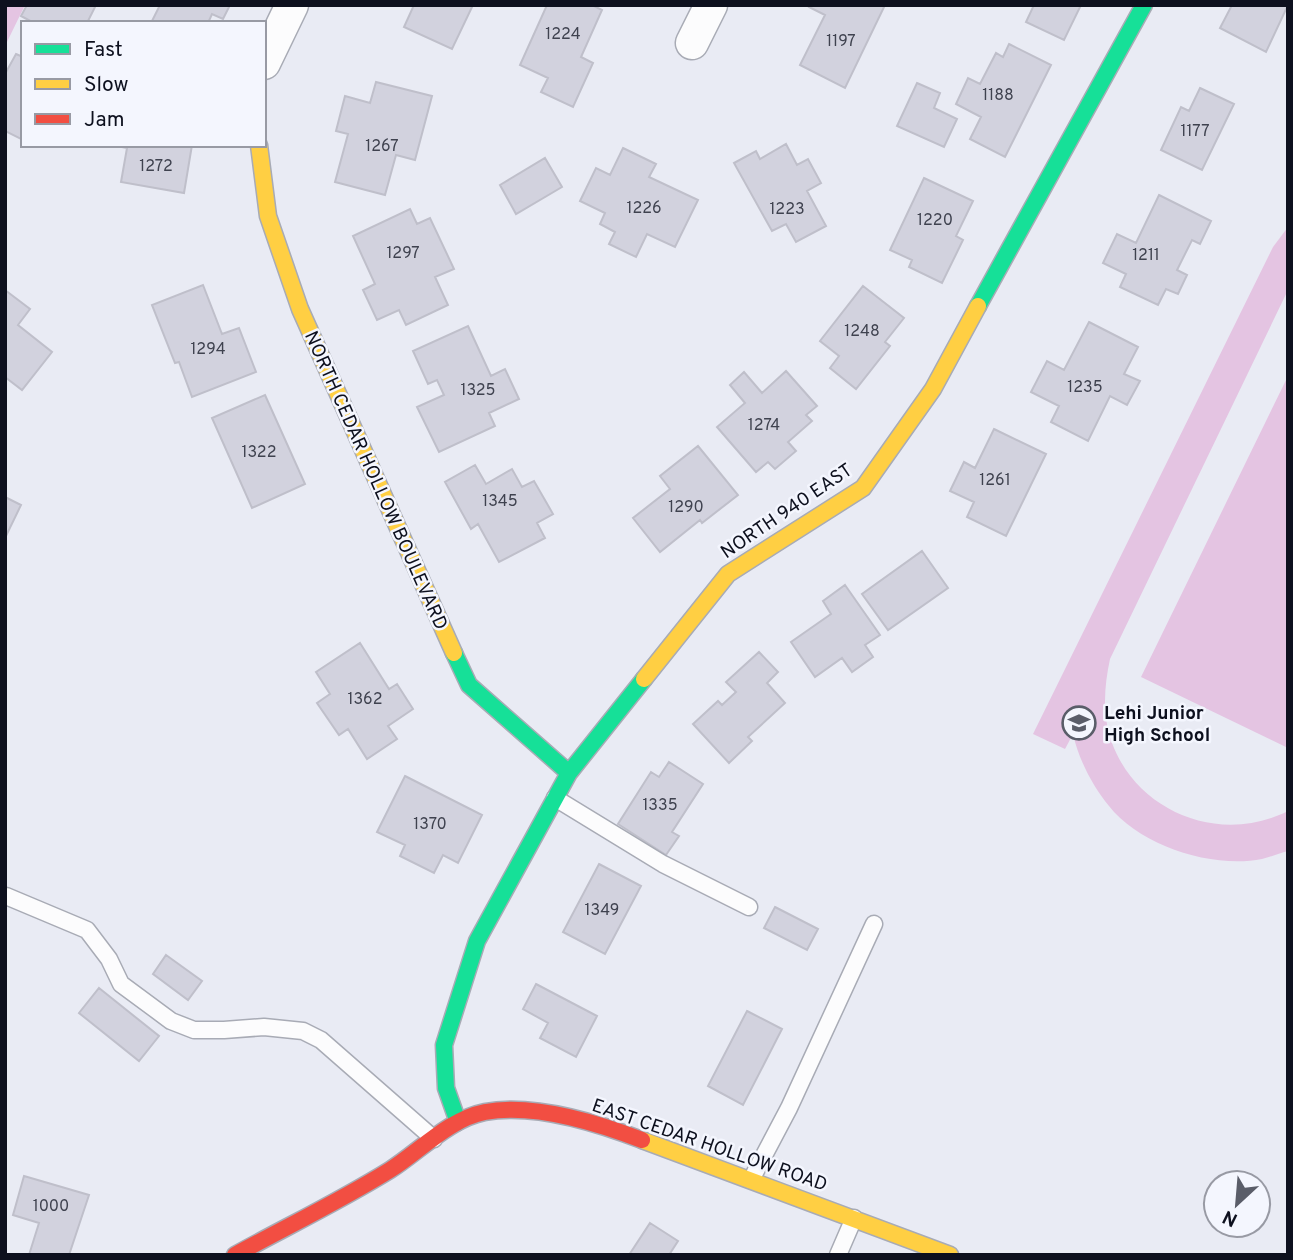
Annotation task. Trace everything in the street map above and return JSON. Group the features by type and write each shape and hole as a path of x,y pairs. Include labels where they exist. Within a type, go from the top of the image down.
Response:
{"street":[{"path":"266,59 292,5"},
{"path":"692,43 710,5"},
{"name":"NORTH 940 EAST","path":"458,1122 446,1088 444,1045 477,941 569,773 728,575 863,488 933,389 1144,5"},
{"name":"NORTH CEDAR HOLLOW BOULEVARD","path":"259,147 268,216 300,309 469,685 569,773"},
{"name":"EAST CEDAR HOLLOW ROAD","path":"234,1255 390,1170 458,1122 485,1112 532,1112 566,1116 626,1134 950,1255"}],"lane":[{"path":"555,798 663,864 749,907"},
{"path":"6,896 87,930 109,959 121,984 171,1021 194,1030 264,1027 303,1031 321,1040 434,1139"},
{"path":"751,1180 789,1108 874,924"},
{"path":"838,1255 854,1218"}],"shaded area":[{"path":"5,5 25,5 7,42 5,41"},
{"path":"1288,227 1288,290 1110,659 1106,680 1105,712 1112,743 1124,767 1141,788 1161,804 1185,816 1210,823 1236,825 1262,821 1288,811 1288,851 1262,859 1222,861 1179,851 1139,833 1122,820 1097,790 1083,763 1073,734 1065,749 1033,734 1273,247"},
{"path":"1288,376 1288,748 1141,677"}],"building":[{"path":"27,5 96,5 88,21 30,21 21,16"},
{"path":"160,5 230,5 223,19 212,14 209,21 152,21"},
{"path":"414,5 473,5 452,49 404,27"},
{"path":"547,5 592,5 602,10 581,57 593,63 573,107 541,92 548,78 520,65"},
{"path":"885,5 845,88 800,65 825,15 809,7"},
{"path":"1034,5 1081,5 1064,40 1026,22"},
{"path":"1232,5 1288,5 1266,52 1220,28"},
{"path":"1009,44 1051,65 1005,157 970,139 981,117 956,104 968,78 980,84 996,53 1003,57"},
{"path":"16,54 21,56 21,139 5,131 5,74"},
{"path":"376,82 432,96 415,160 396,155 385,195 335,182 348,134 336,131 345,96 370,103"},
{"path":"917,83 940,93 934,108 957,119 944,147 897,126"},
{"path":"1200,88 1234,104 1202,170 1161,150 1181,107 1189,111"},
{"path":"786,144 797,165 808,159 821,183 807,191 826,226 796,242 786,224 772,231 734,163 756,151 760,159"},
{"path":"122,147 192,147 184,193 121,182 127,148"},
{"path":"623,148 656,164 649,177 698,200 675,247 647,234 636,257 609,244 615,232 600,224 605,213 580,201 596,168 610,175"},
{"path":"545,158 562,187 516,214 500,185"},
{"path":"924,178 973,201 956,236 963,240 942,283 909,267 912,260 890,250"},
{"path":"1159,195 1211,221 1200,244 1192,240 1177,270 1187,275 1178,294 1166,289 1158,305 1120,287 1126,274 1103,263 1117,234 1136,243"},
{"path":"410,209 417,224 430,218 454,269 435,277 448,305 406,325 399,310 377,320 363,290 375,284 353,236"},
{"path":"203,285 222,334 239,328 256,372 192,397 152,305"},
{"path":"863,286 904,318 885,342 890,346 856,389 830,368 839,356 820,341"},
{"path":"5,290 30,309 18,325 52,352 22,390 5,377"},
{"path":"1089,322 1138,347 1124,374 1140,381 1127,405 1110,396 1088,441 1051,422 1059,406 1031,392 1047,361 1064,370"},
{"path":"468,326 491,376 505,369 519,399 489,413 495,426 439,452 417,407 444,395 437,380 428,384 413,351"},
{"path":"786,371 817,406 806,415 812,421 788,442 796,451 775,469 768,462 756,472 717,427 745,403 730,385 744,372 762,393"},
{"path":"265,395 305,484 252,508 212,418"},
{"path":"994,429 1046,454 1006,536 967,517 974,502 950,491 964,462 975,468"},
{"path":"698,446 738,495 702,523 700,520 660,552 633,518 670,489 660,476"},
{"path":"475,465 486,484 512,469 522,487 534,481 553,514 537,523 545,538 499,562 478,524 471,529 445,482"},
{"path":"5,497 21,505 5,538"},
{"path":"922,551 948,588 888,630 862,594"},
{"path":"845,585 880,635 865,645 873,657 852,672 842,658 815,677 791,642 831,614 823,601"},
{"path":"360,643 389,689 397,684 413,709 388,726 397,739 367,759 348,729 339,735 317,703 330,694 316,672"},
{"path":"759,652 778,672 767,683 785,703 748,737 752,741 729,763 693,724 718,701 722,705 736,692 726,682"},
{"path":"669,762 703,784 672,832 679,836 666,855 618,824 651,772 659,777"},
{"path":"405,776 482,815 458,863 443,855 434,873 400,856 405,845 377,832"},
{"path":"599,864 641,886 605,954 563,932"},
{"path":"775,907 818,929 807,950 764,928"},
{"path":"166,955 202,981 188,1000 153,974"},
{"path":"536,984 597,1016 576,1057 540,1038 548,1023 523,1009"},
{"path":"99,988 159,1036 139,1061 79,1013"},
{"path":"747,1011 782,1029 743,1105 708,1086"},
{"path":"24,1176 89,1195 69,1255 29,1255 39,1223 13,1215"},
{"path":"650,1223 678,1241 669,1255 629,1255"}],"traffic: fast":[{"path":"978,306 1144,5"},
{"path":"454,653 469,685 569,773"},
{"path":"458,1122 446,1088 444,1045 477,941 569,773 644,679"}],"traffic: slow":[{"path":"259,147 268,216 300,309 454,653"},
{"path":"644,679 728,574 863,488 933,389 978,306"},
{"path":"642,1140 950,1255"}],"traffic: jam":[{"path":"235,1255 371,1181 459,1121 485,1112 544,1112 586,1121 642,1140"}],"place":[{"name":"Lehi Junior High School","path":"1079,723"}]}
